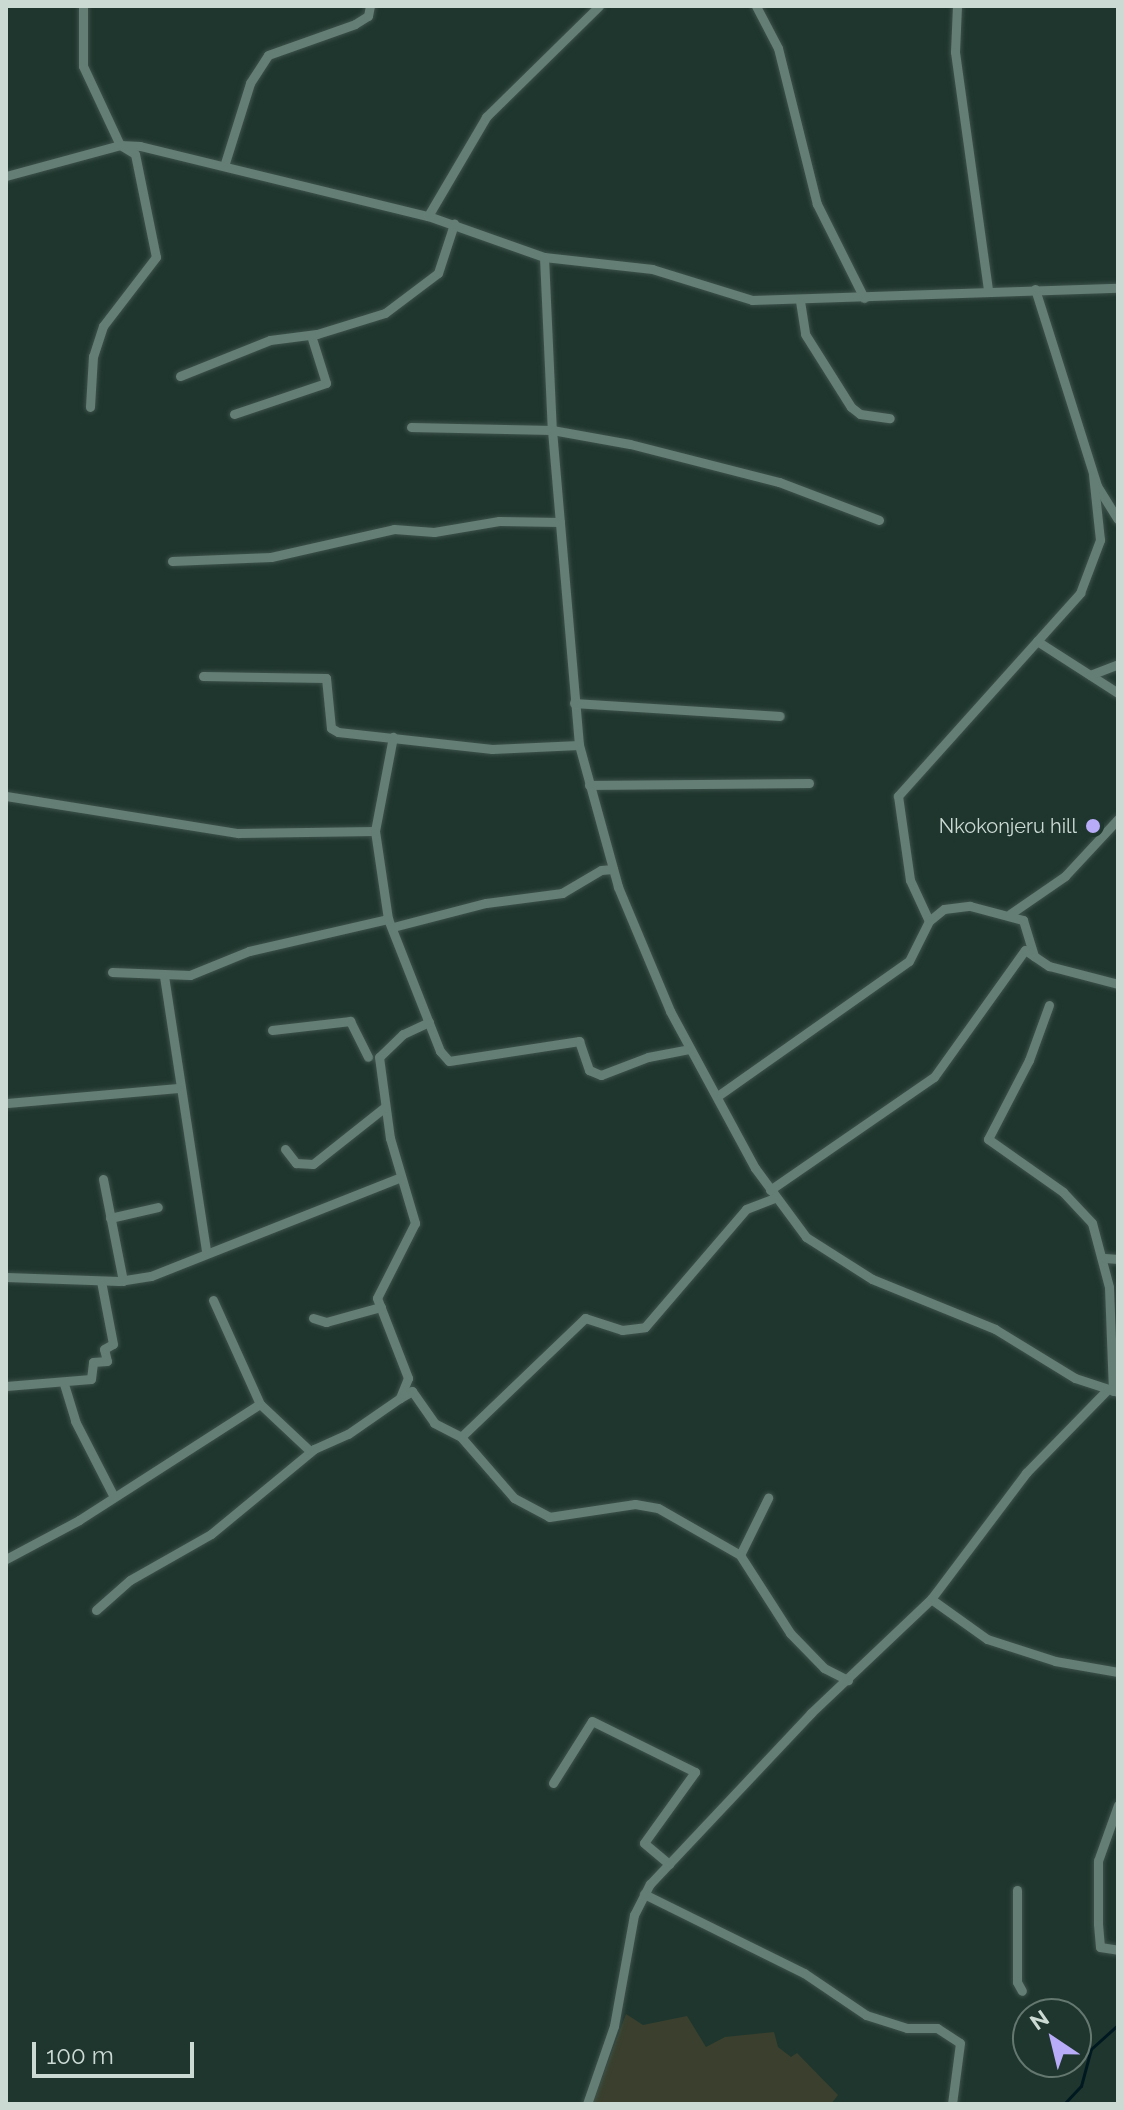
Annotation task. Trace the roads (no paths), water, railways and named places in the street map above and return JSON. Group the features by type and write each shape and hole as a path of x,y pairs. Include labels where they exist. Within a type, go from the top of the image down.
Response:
{"street":[{"path":"83,6 83,66 120,145 135,154 156,257 103,326 93,356 90,407"},
{"path":"225,163 250,83 268,55 355,24 368,16 370,6"},
{"path":"428,216 486,117 599,6"},
{"path":"756,6 778,48 817,204 864,298"},
{"path":"957,6 955,52 988,290"},
{"path":"6,176 120,145 225,163 428,216 544,257 652,269 737,298 800,301 988,290 1118,288"},
{"path":"180,376 270,340 311,335 385,313 412,296 438,273 454,224"},
{"path":"544,257 552,430 579,745 613,869 643,951 690,1049 719,1095 772,1194 806,1237 841,1262 995,1329 1075,1378 1113,1391"},
{"path":"1035,289 1093,475 1118,519"},
{"path":"800,301 805,334 851,407 860,414 890,418"},
{"path":"234,414 326,383 311,335"},
{"path":"411,427 552,430 711,463 828,498 879,520"},
{"path":"929,921 910,880 898,796 1080,593 1097,558 1093,475"},
{"path":"172,561 271,557 394,529 434,532 499,521 560,522"},
{"path":"1037,641 1118,693"},
{"path":"1090,675 1118,664"},
{"path":"203,676 326,678 333,730 492,749 579,745"},
{"path":"574,703 637,703 780,716"},
{"path":"393,737 375,831 390,923 443,1057 453,1063 579,1041 589,1070 597,1075 690,1049"},
{"path":"589,785 809,783"},
{"path":"6,796 238,833 375,831"},
{"path":"1010,914 1065,876 1118,819"},
{"path":"112,972 190,975 249,951 486,903 562,893 601,870 613,869"},
{"path":"719,1095 909,961 929,921 959,905 1010,914 1023,920 1034,956"},
{"path":"461,1437 585,1318 622,1330 645,1327 746,1209 772,1194 934,1077 1025,950 1049,966 1118,984"},
{"path":"164,976 206,1250"},
{"path":"587,2104 614,2026 634,1915 644,1894 669,1864 848,1680 931,1599 1026,1473 1113,1391 1115,1346 1105,1258 1092,1223 1063,1192 988,1139 1029,1060 1049,1005"},
{"path":"272,1030 350,1021 368,1057"},
{"path":"400,1398 408,1378 378,1295 415,1223 399,1178 379,1057 390,1043 429,1022"},
{"path":"6,1103 179,1088"},
{"path":"285,1149 296,1163 313,1164 385,1107"},
{"path":"6,1277 123,1281 151,1276 206,1250 399,1178"},
{"path":"103,1179 123,1281"},
{"path":"110,1218 158,1207"},
{"path":"1105,1258 1118,1259"},
{"path":"6,1386 64,1384 91,1379 93,1362 107,1361 104,1349 113,1344 101,1281"},
{"path":"213,1300 260,1404 310,1451"},
{"path":"313,1318 326,1322 381,1307"},
{"path":"64,1384 75,1421 113,1495"},
{"path":"96,1610 130,1580 211,1534 310,1451 348,1434 412,1391 440,1429 461,1437 514,1498 549,1517 635,1504 658,1508 740,1555 790,1633 824,1668 848,1680"},
{"path":"6,1559 260,1404"},
{"path":"740,1555 768,1498"},
{"path":"931,1599 987,1639 1055,1661 1118,1672"},
{"path":"553,1783 592,1721 695,1772 644,1843 669,1864"},
{"path":"1118,1805 1103,1844 1098,1880 1098,1941 1106,1951 1118,1950"},
{"path":"1017,1890 1017,1982 1022,1991"},
{"path":"644,1894 804,1973 866,2015 907,2028 937,2028 960,2043 952,2104"}],"waterway":[{"path":"1064,2104 1081,2086 1091,2049 1118,2025"}],"place":[{"name":"Nkokonjeru hill","path":"1093,826"}]}
